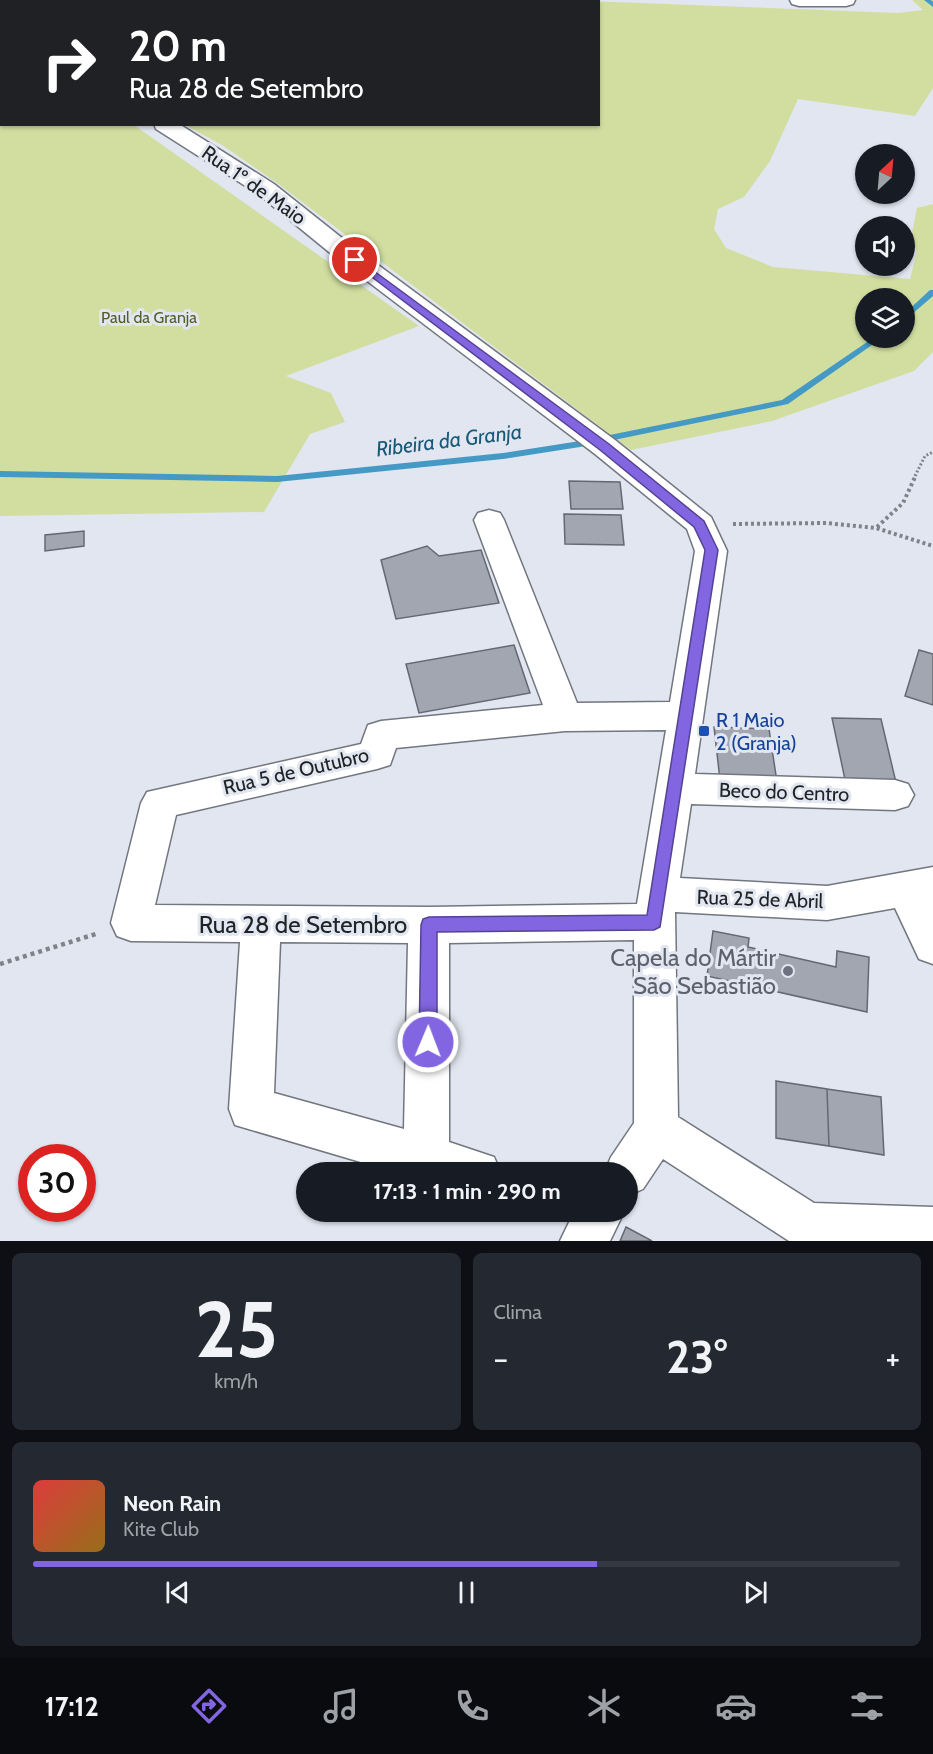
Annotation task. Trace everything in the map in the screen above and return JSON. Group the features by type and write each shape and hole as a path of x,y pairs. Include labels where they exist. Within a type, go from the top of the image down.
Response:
{"street":[{"path":"799,0 846,0"},
{"name":"Rua 1º de Maio","path":"167,126 266,189 338,247 597,441 700,524"},
{"path":"489,519 565,717"},
{"path":"634,1162 656,1129 656,908 711,550 700,524"},
{"name":"Rua 5 de Outubro","path":"131,923 160,803 377,755 381,735 565,717 687,716"},
{"name":"Beco do Centro","path":"674,788 895,795"},
{"path":"919,887 933,946"},
{"name":"Rua 25 de Abril","path":"656,908 826,903 919,887"},
{"name":"Rua 28 de Setembro","path":"131,923 429,925 656,908"},
{"path":"261,924 251,1109 437,1162"},
{"path":"426,1159 429,925"},
{"path":"656,1129 808,1226 933,1231"},
{"path":"584,1241 595,1222"}],"path":[{"path":"876,528 903,503 925,456 933,452"},
{"path":"700,524 826,523 876,528 933,546"},
{"path":"0,964 131,923"}],"green space":[{"path":"912,0 933,0 933,88 915,116 798,99 770,161 744,197 718,209 714,229 726,248 773,267 855,274 855,276 910,279 911,276 915,276 917,208 933,204 933,352 914,371 772,421 631,450 277,183 222,145 187,126 600,126 600,1 898,13 923,10"},
{"name":"Paul da Granja","path":"0,126 135,126 419,326 286,376 331,393 345,422 310,434 264,512 0,516"}],"building":[{"path":"569,481 620,482 623,509 571,509"},
{"path":"564,514 621,515 624,545 565,544"},
{"path":"84,531 84,546 45,551 45,535"},
{"path":"427,546 439,556 481,550 499,603 396,619 381,560"},
{"path":"514,645 530,693 419,713 406,664"},
{"path":"919,650 933,654 933,705 905,696"},
{"path":"832,718 881,719 898,791 847,789"},
{"path":"714,727 769,729 777,782 720,780"},
{"name":"Capela do Mártir São Sebastião","path":"713,931 749,938 748,947 836,967 837,951 869,957 867,1012 707,976"},
{"path":"776,1081 827,1089 829,1146 776,1138"},
{"path":"827,1089 881,1097 884,1155 829,1146"},
{"path":"626,1227 652,1241 620,1241"}],"waterway":[{"name":"Ribeira da Granja","path":"927,0 933,5"},
{"name":"Ribeira da Granja","path":"915,309 933,292"},
{"name":"Ribeira da Granja","path":"0,474 277,479 503,456 580,444 785,402 863,348"}],"place":[{"name":"R 1 Maio 2 (Granja)","path":"704,731"},
{"name":"Capela do Mártir São Sebastião","path":"788,971"}],"route":[{"path":"355,260 604,447 700,524 711,550 654,922 429,925 428,1042"}]}
